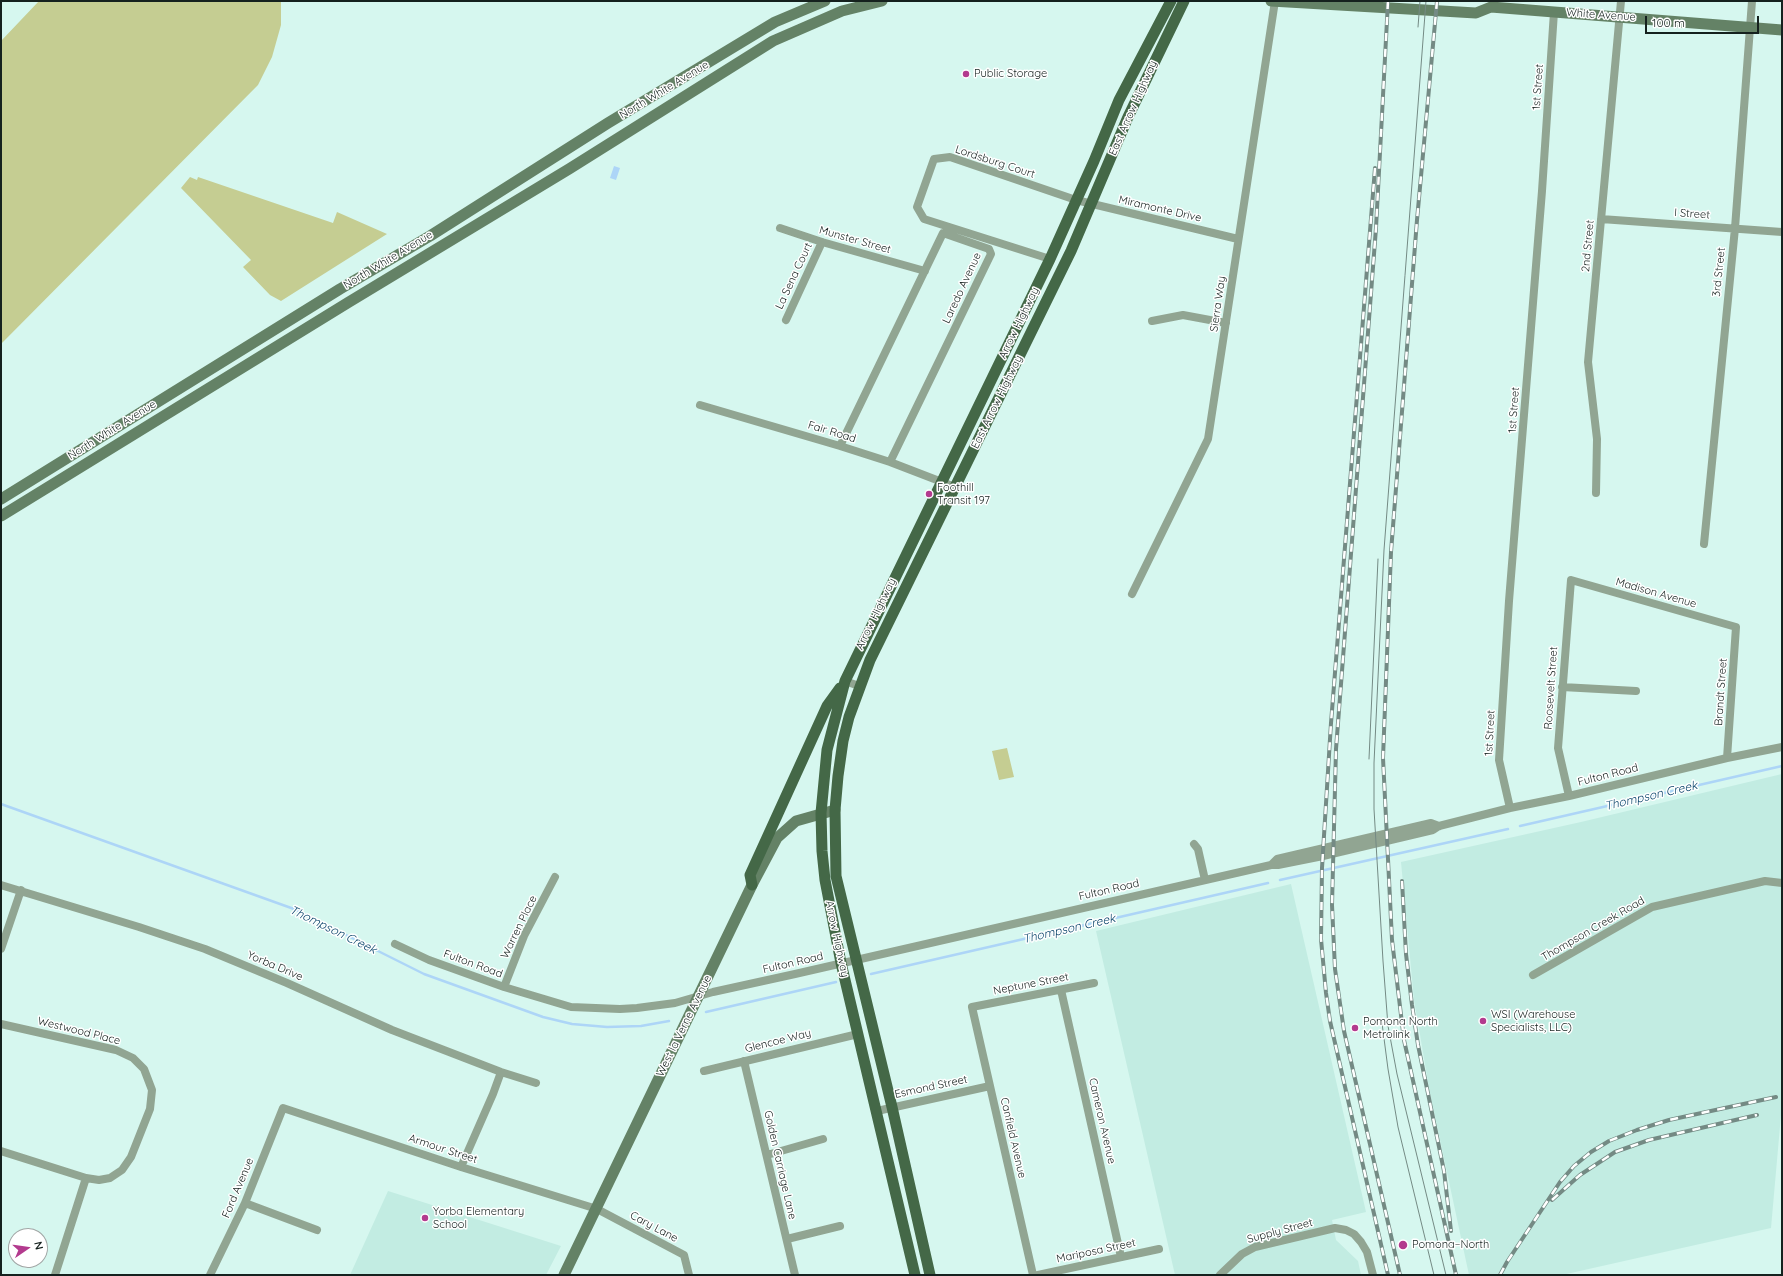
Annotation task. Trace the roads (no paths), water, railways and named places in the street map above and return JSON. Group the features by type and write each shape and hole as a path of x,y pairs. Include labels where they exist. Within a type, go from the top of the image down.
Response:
{"main road":[{"name":"North White Avenue","path":"1,499 430,236 608,123 775,22 825,1"},
{"name":"North White Avenue","path":"1,516 342,306 569,169 773,41 842,11 882,1"},
{"name":"Arrow Highway","path":"915,1275 841,963 825,880 822,851 821,813 827,750 845,681 1050,259 1119,100 1171,1"},
{"name":"East Arrow Highway","path":"835,810 838,776 844,741 859,686 883,632 1071,251 1131,110 1184,1"},
{"name":"White Avenue","path":"1271,1 1476,13 1491,4"},
{"name":"White Avenue","path":"1481,1 1491,4 1554,12 1620,16 1782,30"},
{"path":"752,885 750,875 827,706 845,681"},
{"name":"Arrow Highway","path":"835,810 836,876 892,1107 930,1275"},
{"name":"West la Verne Avenue","path":"564,1275 752,885 777,838 796,821 835,810"}],"street":[{"name":"Sierra Way","path":"1132,594 1208,439 1275,1"},
{"name":"2nd Street","path":"1596,493 1597,439 1588,362 1621,1"},
{"name":"3rd Street","path":"1704,544 1735,228 1752,1"},
{"name":"1st Street","path":"1510,808 1499,760 1509,601 1554,12"},
{"name":"Lordsburg Court","path":"1050,259 924,219 917,207 934,159 950,157 1076,200"},
{"name":"Miramonte Drive","path":"1076,200 1238,239"},
{"name":"I Street","path":"1601,219 1782,232"},
{"name":"Munster Street","path":"780,228 822,242 925,271"},
{"name":"Laredo Avenue","path":"840,446 943,233 989,249 991,254 890,462"},
{"name":"La Sena Court","path":"786,320 822,242"},
{"path":"1152,321 1183,316 1226,323"},
{"name":"Fair Road","path":"700,405 890,462 955,487"},
{"name":"Madison Avenue","path":"1571,580 1736,627"},
{"name":"Roosevelt Street","path":"1569,796 1558,748 1571,580"},
{"name":"Brandt Street","path":"1728,758 1736,627"},
{"path":"845,681 859,686"},
{"path":"1562,687 1636,691"},
{"name":"Fulton Road","path":"395,944 429,960 504,987 571,1007 585,1009 637,1008 675,1003 698,996 1271,864 1278,865 1323,856 1433,830 1439,826 1510,808 1569,796 1728,758 1782,747"},
{"path":"1194,844 1198,849 1205,880"},
{"name":"Warren Place","path":"504,987 524,936 556,878"},
{"name":"Thompson Creek Road","path":"1534,975 1652,907 1765,881 1782,883"},
{"name":"Yorba Drive","path":"1,885 21,890 205,949 286,982 392,1030 501,1072 536,1083"},
{"path":"1,949 21,890"},
{"name":"Neptune Street","path":"972,1007 1094,983"},
{"name":"Cameron Avenue","path":"1061,990 1121,1257"},
{"name":"Canfield Avenue","path":"972,1007 1033,1275"},
{"name":"Westwood Place","path":"1,1024 116,1050 133,1058 144,1070 152,1090 150,1109 131,1157 122,1170 110,1178 99,1180 86,1178 1,1151"},
{"name":"Glencoe Way","path":"704,1071 858,1034"},
{"name":"Golden Carriage Lane","path":"744,1061 795,1275"},
{"path":"461,1167 501,1072"},
{"name":"Esmond Street","path":"877,1111 990,1086"},
{"name":"Armour Street","path":"283,1108 461,1167 597,1209"},
{"name":"Ford Avenue","path":"210,1275 245,1203 283,1108"},
{"path":"767,1155 823,1139"},
{"path":"55,1275 86,1178"},
{"path":"245,1203 317,1230"},
{"name":"Cary Lane","path":"597,1209 684,1255 689,1275"},
{"path":"787,1239 840,1226"},
{"name":"Supply Street","path":"1220,1275 1242,1254 1255,1247 1335,1228 1346,1230 1354,1234 1367,1252 1373,1275"},
{"name":"Mariposa Street","path":"1038,1275 1159,1249"}],"water":[{"path":"614,166 620,168 616,180 610,178"}],"waterway":[{"name":"Thompson Creek","path":"1520,826 1782,766"},
{"name":"Thompson Creek","path":"1,804 294,909 424,974 543,1017 572,1024 607,1027 641,1026 669,1021"},
{"name":"Thompson Creek","path":"1280,880 1508,829"},
{"name":"Thompson Creek","path":"871,974 1268,883"},
{"name":"Thompson Creek","path":"706,1012 836,982"}],"tram line":[{"path":"1418,27 1420,1"},
{"path":"1426,1 1384,550 1374,763 1374,809 1388,1026 1397,1074 1446,1275"},
{"path":"1369,759 1378,559"},
{"path":"1382,1023 1398,1127 1434,1275"}],"railway":[{"path":"1388,1 1376,228 1336,749 1332,905 1335,969 1344,1031 1400,1275"},
{"path":"1437,1 1417,220 1391,552 1383,758 1392,940 1404,1040 1456,1275"},
{"path":"1375,168 1331,723 1322,868 1321,939 1330,1021 1388,1275"},
{"path":"1402,881 1406,954 1412,1005 1418,1045 1444,1171 1451,1231"},
{"path":"1500,1275 1560,1182 1574,1166 1591,1152 1609,1141 1669,1120 1776,1097"},
{"path":"1552,1200 1580,1175 1615,1152 1649,1140 1757,1115"}],"place":[{"name":"Public Storage","path":"966,74"},
{"name":"Foothill Transit 197","path":"929,494"},
{"name":"WSI (Warehouse Specialists, LLC)","path":"1483,1021"},
{"name":"Pomona North Metrolink","path":"1355,1028"},
{"name":"Yorba Elementary School","path":"425,1218"},
{"name":"Pomona–North","path":"1403,1245"}]}
